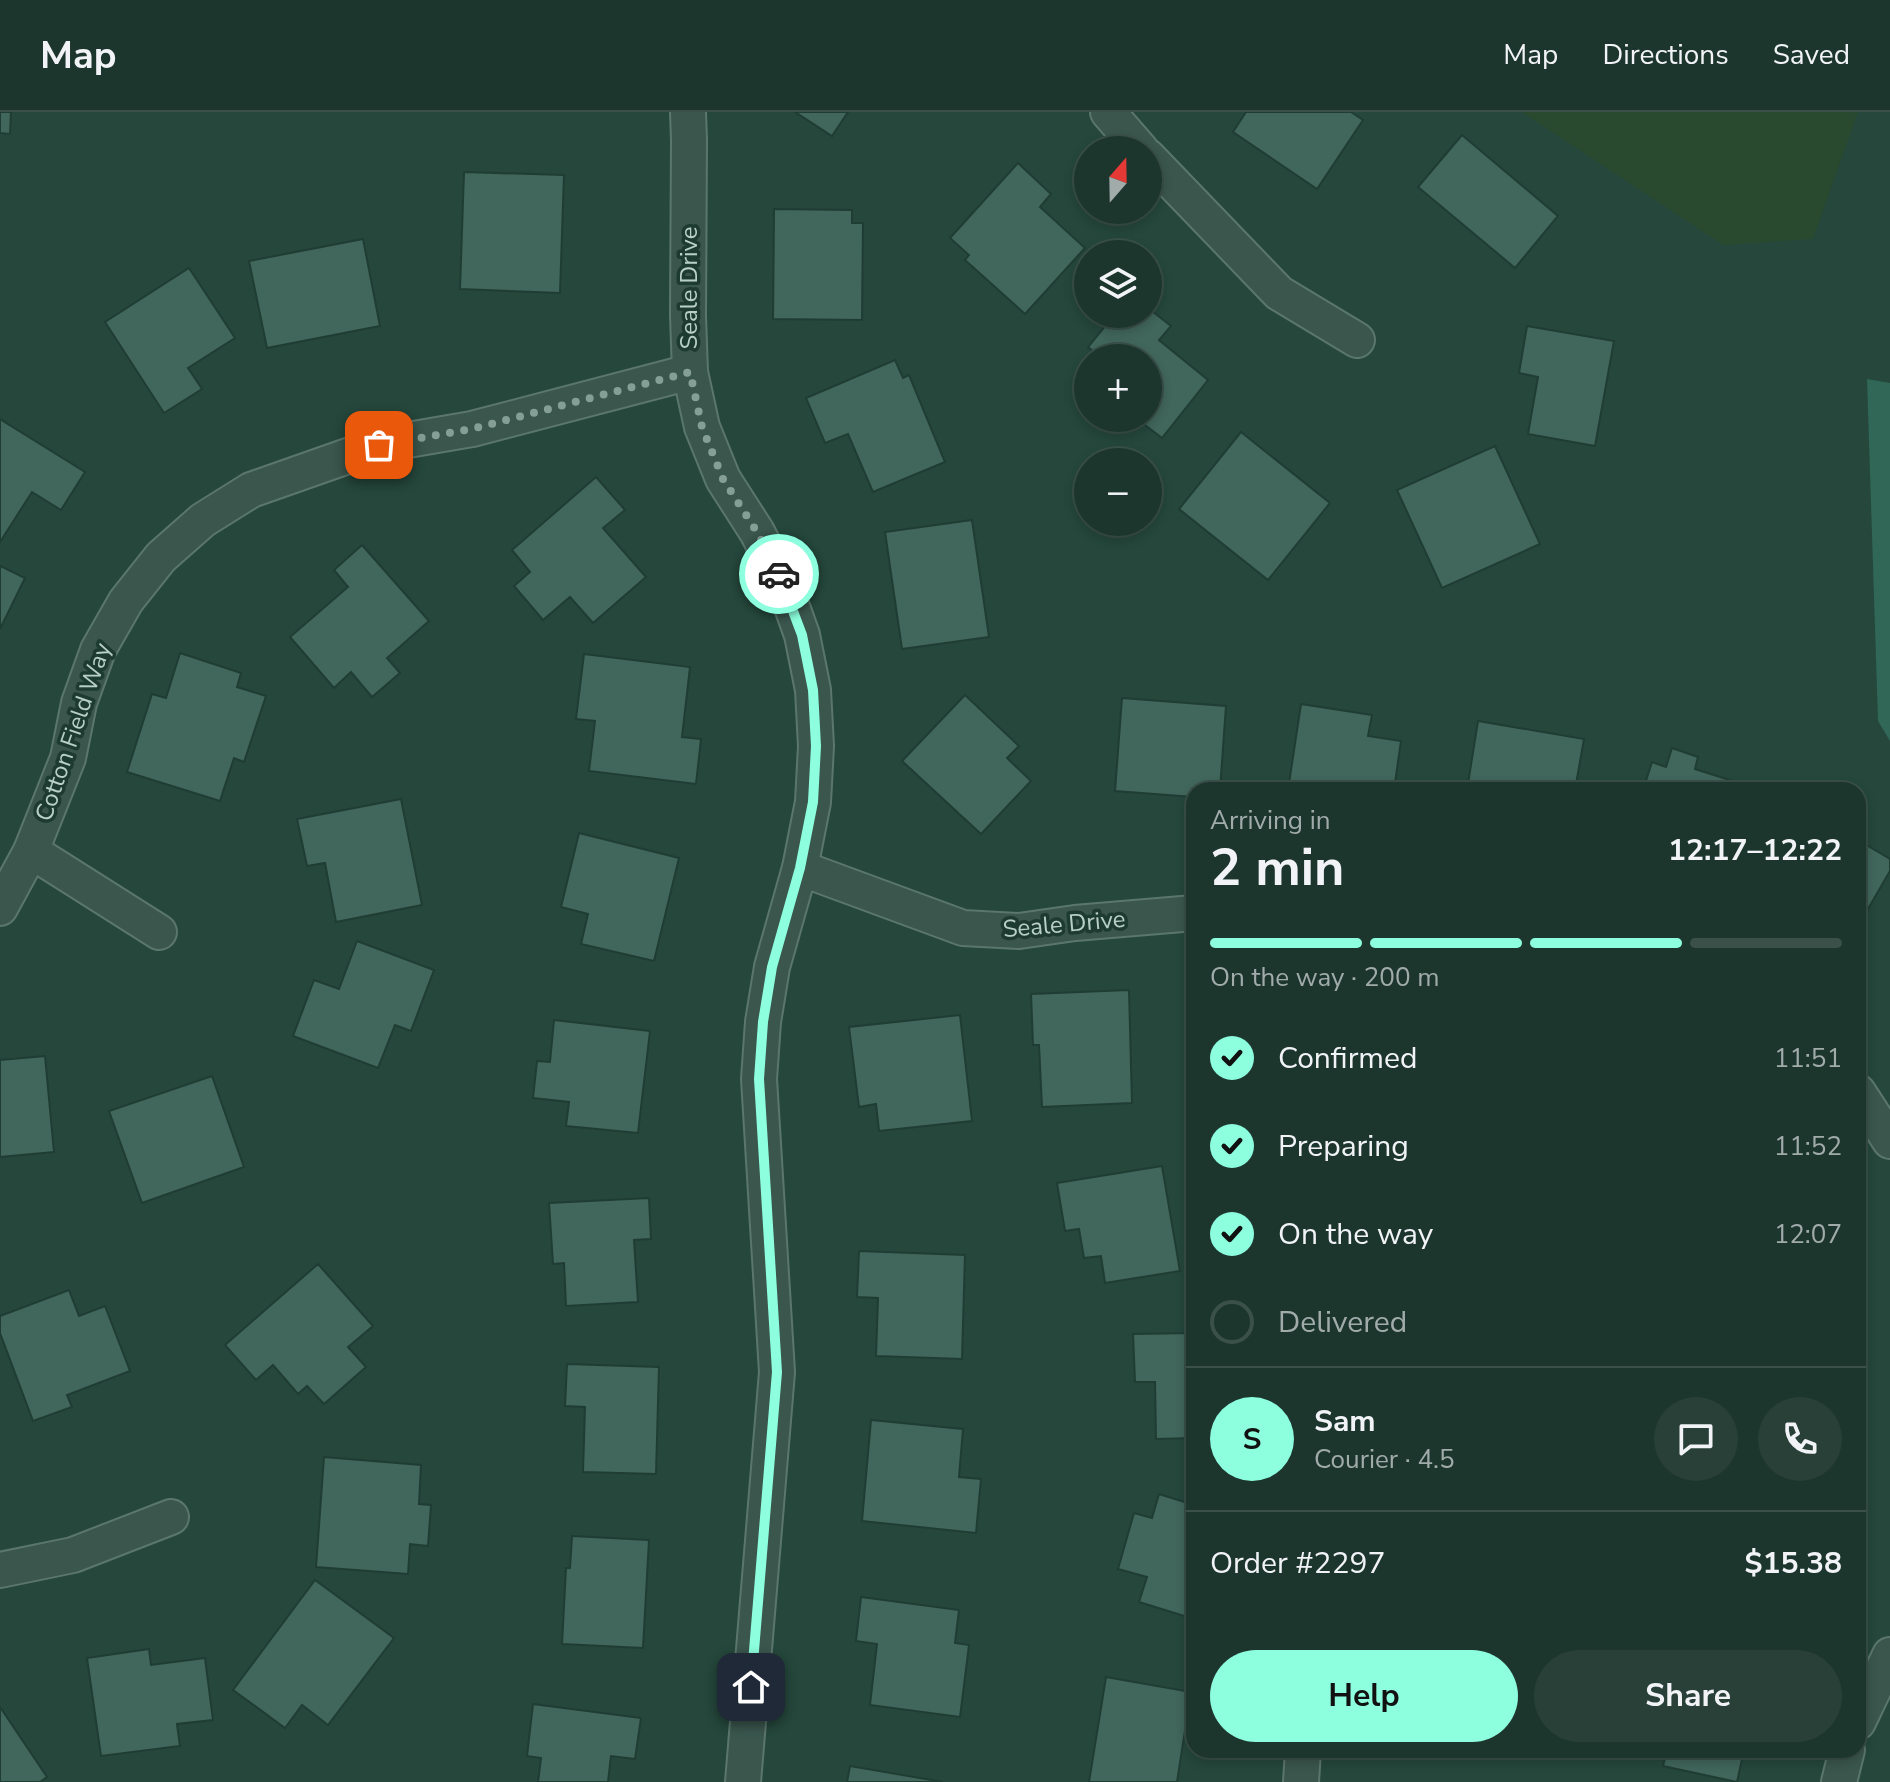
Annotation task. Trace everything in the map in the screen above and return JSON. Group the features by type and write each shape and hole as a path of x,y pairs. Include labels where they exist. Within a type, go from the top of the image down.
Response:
{"street":[{"name":"Seale Drive","path":"688,112 690,372 702,427 723,479 757,532 783,582 802,635 813,690 816,746 813,802 800,868 772,967 763,1022 759,1079 777,1372 743,1782"},
{"path":"1108,112 1129,136"},
{"path":"1162,172 1279,293 1357,340"},
{"name":"Cotton Field Way","path":"0,908 31,851 68,758 79,703 98,650 126,601 161,557 203,520 251,490 379,445 472,429 690,372"},
{"path":"31,851 159,932"},
{"name":"Seale Drive","path":"800,868 963,928 1019,931 1186,914"},
{"path":"1866,1104 1890,1141"},
{"path":"0,1570 73,1555 171,1517"},
{"path":"1866,1705 1890,1655"},
{"path":"1301,1782 1302,1758"},
{"path":"1839,1782 1845,1758"}],"shaded area":[{"path":"1522,112 1858,112 1813,239 1723,245"},
{"path":"1867,379 1890,383 1890,741 1878,721"}],"building":[{"path":"0,112 11,112 10,134 0,133"},
{"path":"795,112 848,112 832,136"},
{"path":"1246,112 1351,112 1363,120 1317,189 1233,132"},
{"path":"1462,135 1558,216 1515,268 1418,187"},
{"path":"1018,163 1051,194 1040,207 1076,240 1074,260 1025,314 965,260 969,255 950,238"},
{"path":"464,172 564,175 560,293 460,289"},
{"path":"774,209 852,210 852,223 863,223 862,320 773,319"},
{"path":"363,239 380,326 267,348 249,261"},
{"path":"189,268 235,338 188,368 202,389 164,413 105,322"},
{"path":"1162,319 1171,326 1159,340 1208,380 1162,438 1154,432 1162,432 1162,344 1090,344 1104,328 1162,328"},
{"path":"1527,326 1614,341 1595,446 1528,434 1538,377 1519,373"},
{"path":"895,360 903,378 909,375 945,462 873,492 848,434 825,443 806,398"},
{"path":"0,419 85,472 61,510 32,492 0,542"},
{"path":"1241,432 1330,503 1268,580 1179,509"},
{"path":"1495,446 1540,544 1442,588 1397,490"},
{"path":"596,477 625,510 603,528 646,577 593,623 570,597 543,620 514,586 530,572 512,550"},
{"path":"972,520 989,637 902,649 885,532"},
{"path":"362,545 429,621 387,658 400,673 372,697 351,672 334,688 290,637 348,587 334,570"},
{"path":"0,566 25,578 0,629"},
{"path":"180,653 241,673 237,687 266,696 244,762 234,758 220,801 127,772 152,694 166,698"},
{"path":"584,654 690,667 682,737 701,739 696,784 589,771 595,721 576,719"},
{"path":"965,695 1019,746 1007,758 1031,781 981,834 902,761"},
{"path":"1122,698 1226,706 1221,782 1186,782 1186,796 1115,791"},
{"path":"1301,704 1372,715 1368,736 1401,741 1395,782 1289,782"},
{"path":"1478,721 1584,739 1576,782 1468,782"},
{"path":"1672,748 1698,757 1695,769 1736,782 1646,782 1652,762 1666,767"},
{"path":"401,799 422,905 336,922 325,863 307,866 297,819"},
{"path":"579,833 679,858 654,961 581,944 588,914 561,907"},
{"path":"1866,845 1890,859 1890,871 1866,912"},
{"path":"357,941 434,970 411,1031 395,1025 378,1068 293,1036 314,980 339,989"},
{"path":"1129,990 1132,1103 1042,1107 1039,1045 1033,1045 1031,994"},
{"path":"960,1015 972,1121 879,1131 876,1104 859,1107 849,1027"},
{"path":"554,1020 650,1031 638,1133 566,1126 569,1102 533,1098 537,1061 550,1062"},
{"path":"45,1056 54,1152 0,1157 0,1060"},
{"path":"212,1076 244,1167 142,1203 109,1111"},
{"path":"1162,1166 1180,1271 1105,1283 1101,1256 1084,1258 1079,1229 1065,1231 1057,1183"},
{"path":"649,1198 651,1239 634,1240 638,1302 566,1306 564,1263 553,1264 549,1203"},
{"path":"859,1251 965,1255 962,1359 876,1356 878,1298 857,1297"},
{"path":"318,1264 373,1326 348,1347 366,1367 324,1404 307,1386 298,1394 273,1365 256,1380 225,1345"},
{"path":"69,1290 79,1316 105,1306 130,1371 67,1395 72,1407 33,1421 0,1333 0,1316"},
{"path":"1186,1333 1186,1438 1156,1439 1155,1382 1135,1382 1133,1334"},
{"path":"567,1364 659,1367 656,1474 583,1472 585,1407 565,1406"},
{"path":"871,1420 963,1429 959,1477 981,1479 976,1533 862,1521"},
{"path":"324,1457 421,1465 419,1504 431,1505 428,1546 410,1544 408,1574 316,1567"},
{"path":"1159,1494 1186,1502 1186,1617 1139,1602 1147,1577 1118,1569 1134,1513 1152,1518"},
{"path":"572,1536 649,1540 643,1648 562,1644 566,1568 570,1568"},
{"path":"315,1580 394,1638 328,1725 302,1705 285,1728 233,1690"},
{"path":"861,1597 959,1610 955,1643 969,1645 960,1717 870,1705 877,1644 856,1641"},
{"path":"149,1649 151,1665 205,1658 213,1720 177,1724 180,1746 101,1756 87,1658"},
{"path":"1106,1677 1186,1691 1186,1724 1177,1782 1089,1782"},
{"path":"533,1704 641,1718 635,1759 611,1756 608,1782 538,1782 541,1758 527,1756"},
{"path":"0,1707 47,1777 40,1782 0,1782"},
{"path":"1665,1758 1742,1758 1737,1782 1663,1766"},
{"path":"850,1766 943,1782 847,1782"}],"way so far":[{"path":"379,445 472,429 690,372 702,427 723,479 779,574"}],"route":[{"path":"751,1687 777,1372 759,1079 763,1022 772,967 800,868 813,802 816,746 813,690 802,635 779,574"}]}
